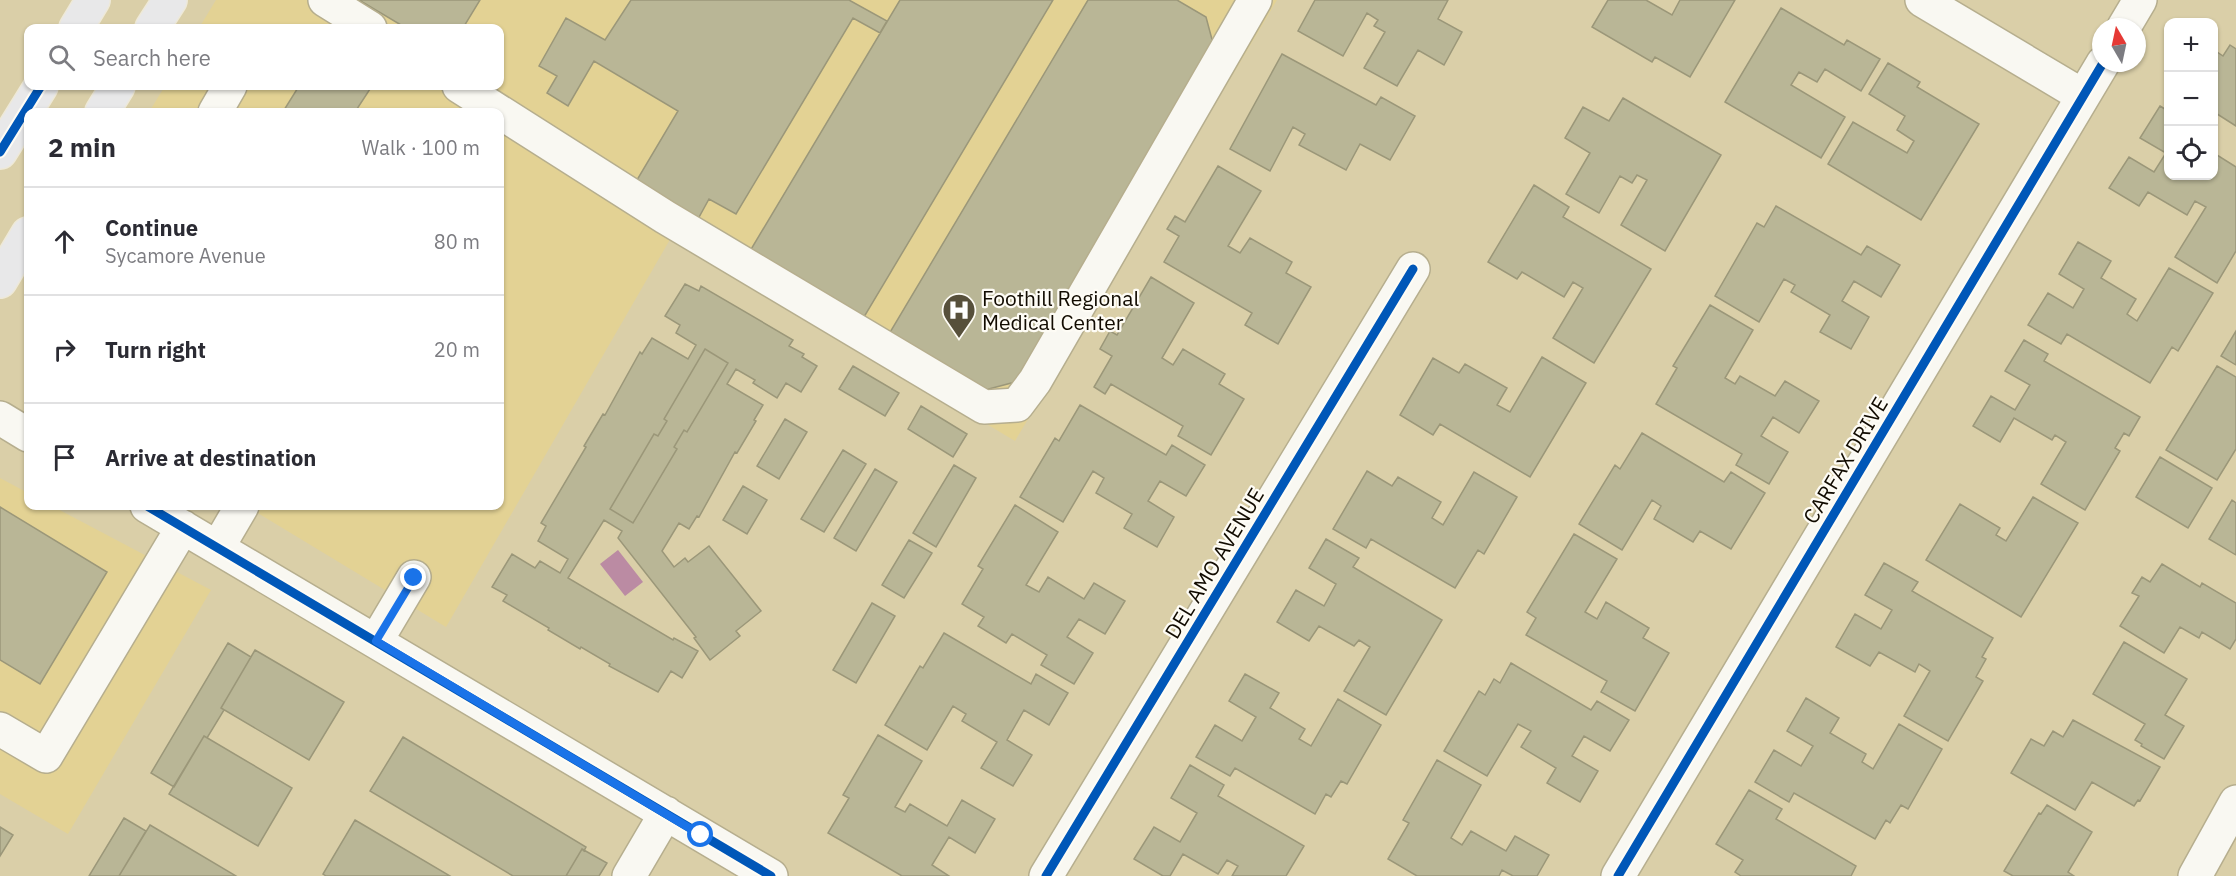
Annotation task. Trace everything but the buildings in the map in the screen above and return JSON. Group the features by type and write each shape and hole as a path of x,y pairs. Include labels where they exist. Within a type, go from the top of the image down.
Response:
{"main road":[{"path":"78,24 93,0"},
{"path":"27,108 39,90"},
{"path":"0,152 24,113"},
{"path":"0,282 24,241"}],"street":[{"path":"325,0 363,24"},
{"path":"504,115 665,218 984,407 1017,405 1035,381 1256,0"},
{"path":"1922,0 2083,96"},
{"path":"2129,18 2140,0"},
{"name":"CARFAX DRIVE","path":"1618,876 2098,72"},
{"path":"217,108 228,90"},
{"path":"465,90 493,108"},
{"name":"DEL AMO AVENUE","path":"1046,876 1413,270"},
{"path":"154,510 771,876"},
{"path":"218,548 240,510"},
{"path":"0,729 46,756 183,527"},
{"path":"376,641 414,578"},
{"path":"2195,876 2236,802"},
{"path":"629,876 666,813"}],"shaded area":[{"name":"Foothill Regional Medical Center","path":"216,0 1277,0 1015,441 672,236 446,627 253,510 504,510 504,108 151,108 163,90 504,90 504,24 201,24"},
{"path":"0,478 24,491 24,510 60,510 211,590 68,834 0,794"},
{"path":"618,550 643,582 625,596 600,564"}],"cycle path":[{"path":"1618,876 2098,72"},
{"path":"27,108 39,90"},
{"path":"0,152 24,113"},
{"path":"1046,876 1413,269"},
{"path":"154,510 771,876"}],"place":[{"name":"Foothill Regional Medical Center","path":"959,339"}],"route":[{"path":"414,578 376,641 701,835"}]}
